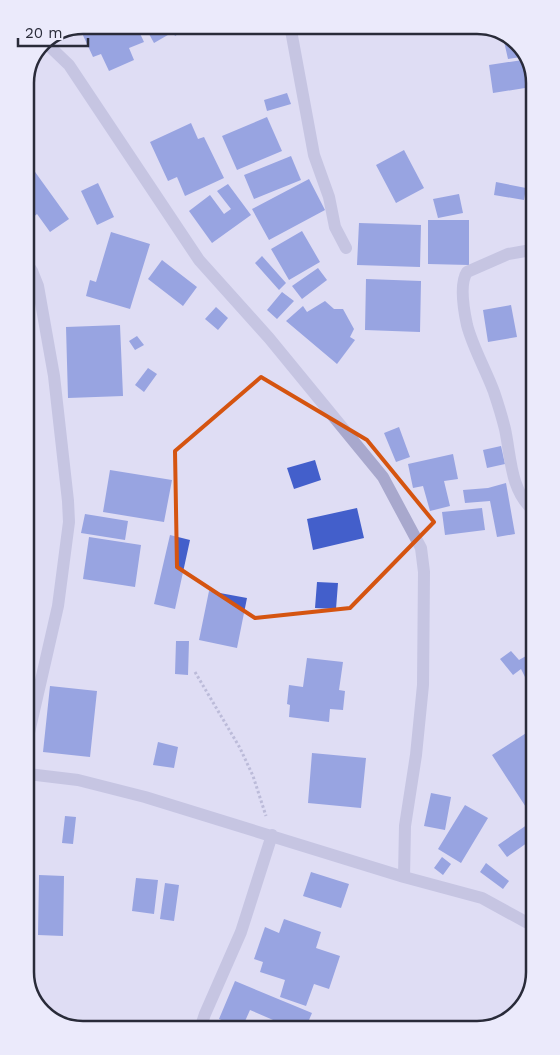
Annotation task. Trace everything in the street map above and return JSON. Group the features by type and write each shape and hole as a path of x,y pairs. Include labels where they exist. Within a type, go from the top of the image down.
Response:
{"street":[{"path":"292,34 314,154 329,197 335,227 346,248"},
{"path":"50,47 69,65 199,260 269,338 384,477 421,548 424,572 423,684 416,755 405,826 404,877"},
{"path":"526,251 508,254 470,270 465,275 463,283 463,305 467,326 494,392 505,428 511,468 520,498 526,504"},
{"path":"34,276 38,286 54,376 68,501 68,522 58,606 34,711"},
{"path":"34,775 78,780 145,797 404,877 482,898 526,922"},
{"path":"202,1021 241,932 272,836"}],"path":[{"path":"194,672 240,748 253,776 272,836"}],"highlighted area":[{"path":"261,377 367,440 434,522 350,608 255,618 177,567 175,451"}],"building":[{"path":"82,34 140,34 144,42 129,48 134,60 109,71 101,54 93,57"},
{"path":"149,34 170,34 154,43"},
{"path":"504,42 519,57 508,59"},
{"path":"521,60 525,73 526,88 493,93 489,65"},
{"path":"287,93 291,104 267,111 264,100"},
{"path":"267,117 282,151 237,170 222,136"},
{"path":"191,123 198,139 204,137 224,178 185,196 177,177 168,181 150,142"},
{"path":"404,150 424,188 396,203 376,165"},
{"path":"291,156 301,180 254,199 244,175"},
{"path":"34,170 69,219 50,232 37,214 34,216"},
{"path":"309,179 325,210 269,240 252,209"},
{"path":"496,182 526,188 524,200 494,195"},
{"path":"98,183 114,217 97,225 81,191"},
{"path":"228,184 251,215 212,243 189,211 210,195 224,214 231,209 217,191"},
{"path":"459,194 463,213 438,218 433,199"},
{"path":"428,220 469,220 469,265 428,264"},
{"path":"359,223 421,225 420,267 357,265"},
{"path":"302,231 320,262 289,280 271,249"},
{"path":"111,232 150,244 130,309 86,296 90,280 96,282"},
{"path":"262,256 286,283 279,290 255,263"},
{"path":"162,260 197,287 183,306 148,279"},
{"path":"318,268 327,280 302,299 292,286"},
{"path":"366,279 421,281 420,332 365,330"},
{"path":"282,292 294,301 277,319 267,310"},
{"path":"325,301 334,309 343,309 354,329 350,337 355,340 337,364 286,321 303,306 307,312"},
{"path":"511,305 517,337 488,342 483,310"},
{"path":"216,307 228,318 218,330 205,319"},
{"path":"120,325 123,396 68,398 66,327"},
{"path":"137,336 144,345 135,350 129,341"},
{"path":"148,368 157,374 144,392 135,385"},
{"path":"399,427 410,457 396,462 384,433"},
{"path":"501,446 505,464 487,468 483,450"},
{"path":"453,454 458,479 444,481 450,506 430,511 423,486 413,488 408,464"},
{"path":"315,460 321,480 294,489 287,468"},
{"path":"110,470 172,480 164,522 103,512"},
{"path":"506,483 515,534 497,537 490,501 465,503 463,490 488,488"},
{"path":"357,508 364,538 313,550 307,519"},
{"path":"482,508 485,530 445,535 442,512"},
{"path":"85,514 128,521 125,540 81,533"},
{"path":"170,535 190,540 175,609 154,604"},
{"path":"89,537 141,545 135,587 83,579"},
{"path":"317,582 338,583 336,609 315,608"},
{"path":"209,591 247,598 237,648 199,640"},
{"path":"176,641 189,641 188,675 175,674"},
{"path":"511,651 519,660 526,656 526,679 521,669 513,675 500,659"},
{"path":"307,658 343,662 339,690 345,691 343,710 330,709 329,722 289,717 290,705 287,704 289,685 303,687"},
{"path":"50,686 97,691 90,757 43,752"},
{"path":"526,733 526,807 492,755"},
{"path":"158,742 178,747 174,768 153,765"},
{"path":"312,753 366,758 361,808 308,803"},
{"path":"431,793 451,797 445,830 424,826"},
{"path":"465,805 488,818 461,863 438,849"},
{"path":"65,816 76,817 73,844 62,843"},
{"path":"526,826 526,844 507,857 498,845"},
{"path":"442,857 451,864 443,875 434,868"},
{"path":"486,863 509,881 503,889 480,872"},
{"path":"311,872 349,884 341,908 303,896"},
{"path":"39,875 64,876 63,936 38,935"},
{"path":"136,878 158,880 154,914 132,911"},
{"path":"165,883 179,885 174,921 160,919"},
{"path":"284,919 321,932 316,948 340,956 329,989 314,984 306,1006 280,997 285,980 260,972 263,962 254,959 265,927 279,933"},
{"path":"235,981 312,1013 309,1021 275,1021 250,1010 245,1021 224,1021 219,1019"}]}
